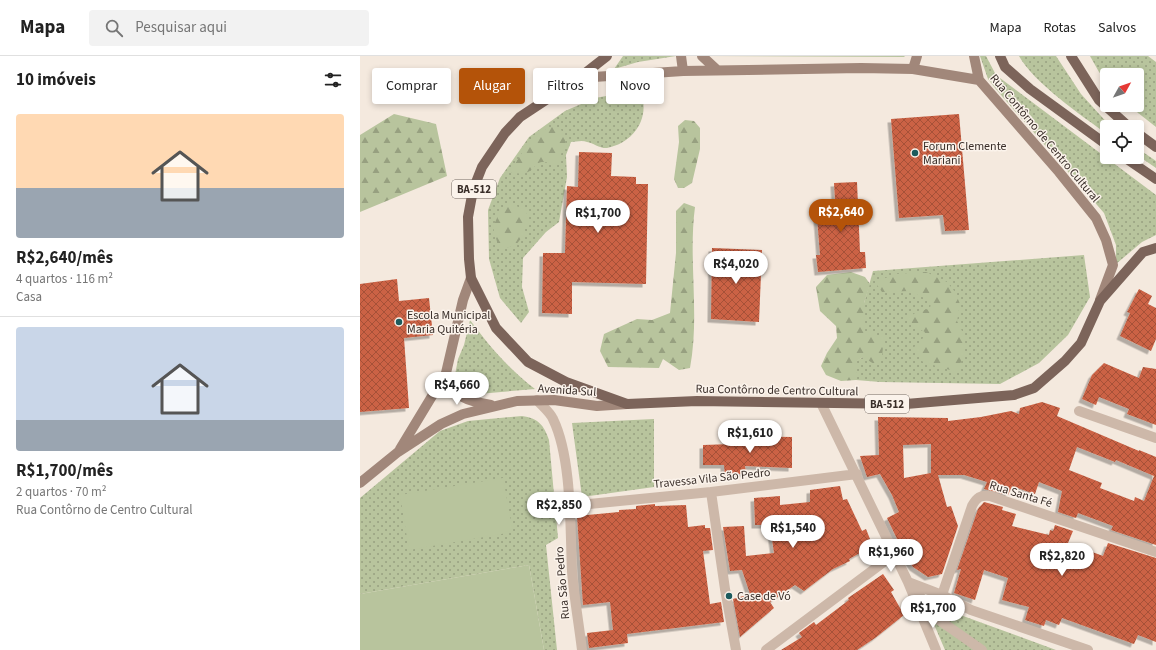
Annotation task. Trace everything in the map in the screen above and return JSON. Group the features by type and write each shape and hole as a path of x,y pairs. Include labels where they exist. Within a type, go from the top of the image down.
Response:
{"main road":[{"name":"Rua Contôrno de Centro Cultural","path":"592,68 607,56"},
{"path":"1000,56 1005,67 1030,89 1100,140"},
{"path":"1071,56 1100,100 1121,120"},
{"name":"Rua Contôrno de Centro Cultural","path":"538,104 520,117 505,134 482,167 473,190 468,217 468,259 471,278 496,328 528,362 566,382 627,404 697,401 906,404 1014,395 1034,388 1065,361 1081,342 1100,302"},
{"path":"1144,138 1156,147"},
{"path":"1134,164 1156,180"},
{"name":"BA-512","path":"1100,302 1143,252 1156,248"}],"street":[{"path":"681,56 683,71"},
{"path":"702,56 716,70"},
{"path":"913,69 917,56"},
{"path":"974,56 979,80"},
{"name":"Rua Contôrno de Centro Cultural","path":"598,77 683,71 854,68 913,69 979,80 1059,172 1096,218 1106,240 1113,264 1100,302"},
{"name":"Avenida Sul","path":"398,452 446,373 463,300 471,278"},
{"path":"446,373 449,384 457,394 472,401 495,406"},
{"name":"Rua São Pedro","path":"537,400 552,418 559,434 564,460 569,506 573,573 582,650"},
{"name":"Avenida Sul","path":"360,483 398,452 441,424 463,414 516,401 554,400 597,406 627,404"},
{"path":"821,403 857,474 893,555 908,582 936,650"},
{"path":"1079,410 1156,438"},
{"name":"Travessa Vila São Pedro","path":"569,506 712,492 857,474"},
{"path":"712,492 725,589 736,650"},
{"name":"Rua Santa Fé","path":"942,595 972,506 976,497 982,495 990,496 1156,552"},
{"path":"768,649 893,555"},
{"path":"908,582 942,595 971,610 1088,650"},
{"path":"908,582 939,620 982,650"}],"green space":[{"path":"623,56 676,56 638,62 615,68"},
{"path":"708,56 905,56 904,57"},
{"path":"980,56 986,56 996,75 1100,153 1100,164 1115,164 1156,195 1156,235 1142,242 1116,264 1116,245 1104,213 988,79"},
{"path":"1019,56 1056,56 1081,94 1105,120 1100,120 1100,129 1046,87 1026,66"},
{"path":"1090,56 1148,56 1156,62 1156,127 1137,112 1144,112 1144,68 1100,68 1100,73"},
{"path":"606,96 606,104 644,104 641,122 631,136 616,145 607,148 602,148 585,141 571,142 566,155 567,177 559,222 546,232 523,258 522,287 529,312 521,323 500,298 489,259 488,210 500,178 529,137 565,111 581,104 598,104 598,97"},
{"path":"394,114 436,124 447,176 360,212 360,135"},
{"path":"685,120 694,121 700,128 700,149 692,183 684,188 678,188 674,179 679,142 678,126"},
{"path":"548,127 558,127 565,134 565,143 557,165 543,162 537,164 525,173 511,173 518,159 526,148"},
{"path":"1144,153 1156,161 1156,168 1144,160"},
{"path":"509,203 523,209 529,216 523,236 515,246 499,249 493,227 501,209"},
{"path":"684,203 695,207 693,227 694,328 690,368 679,370 663,359 659,368 608,367 600,351 604,334 637,319 652,320 670,313 676,253 676,211"},
{"path":"1084,255 1090,297 1068,335 1039,363 1000,384 880,382 856,380 856,361 863,357 864,303 873,271"},
{"path":"851,272 865,277 870,284 864,303 864,331 884,337 882,357 874,364 863,357 857,361 856,380 841,381 826,375 821,366 827,353 837,338 836,326 820,311 816,287 827,275"},
{"path":"926,272 947,282 955,292 960,304 957,321 964,335 964,354 957,372 923,362 913,348 922,340 925,332 915,327 908,318 918,311 930,309 931,301 909,291 882,292 875,282 896,274"},
{"path":"470,320 500,357 535,389 478,394 463,388 455,375 458,359 464,345"},
{"path":"522,416 532,418 540,423 549,440 558,538 546,545 557,650 544,650 529,565 360,594 360,498 440,431 468,421"},
{"path":"654,419 654,487 582,497 572,423"},
{"path":"503,478 513,532 409,550 400,495"},
{"path":"529,565 544,650 360,650 360,594"},
{"path":"944,609 1056,650 945,650 933,622 935,615"}],"building":[{"path":"959,114 969,230 945,231 943,215 899,218 891,119"},
{"path":"579,152 612,153 611,176 636,177 636,184 648,184 646,284 572,282 572,314 542,313 543,253 565,253 567,186 578,187"},
{"path":"857,182 860,252 865,252 866,268 818,272 816,255 820,255 817,217 836,216 834,183"},
{"path":"712,248 762,250 759,322 711,319"},
{"path":"397,279 399,301 429,298 433,335 404,338 409,408 360,412 360,284"},
{"path":"1139,289 1152,296 1148,304 1156,308 1156,339 1151,351 1120,336 1130,313 1127,312"},
{"path":"1104,363 1139,378 1143,367 1156,369 1156,425 1127,414 1129,409 1099,397 1096,405 1082,399 1092,375"},
{"path":"1042,402 1060,408 1057,416 1156,457 1156,545 1111,530 1113,526 1078,513 1076,518 1058,512 1062,491 1039,482 1035,494 1012,486 1008,495 984,489 987,482 964,475 938,475 947,507 951,506 958,526 942,574 928,577 913,567 897,544 899,543 887,518 899,512 892,495 880,474 867,477 860,456 879,455 878,417 948,418 948,421 981,417 1011,411 1019,414 1020,408","holes":["931,444 931,473 904,478 903,445","1077,447 1115,462 1116,460 1154,476 1144,501 1135,497 1134,501 1100,488 1102,483 1069,470"]},
{"path":"743,436 792,437 792,468 745,466 746,473 725,476 724,465 703,465 703,445 733,444 733,442 743,442"},
{"path":"840,486 843,500 847,499 862,531 866,529 870,539 869,548 849,559 850,561 833,569 804,591 795,585 770,602 774,608 740,637 733,599 750,594 742,570 730,571 723,527 744,526 746,556 774,553 770,525 755,525 754,498 780,496 780,505 810,502 810,490"},
{"path":"984,502 1003,507 1002,510 1016,514 1012,526 1049,535 1050,530 1053,531 1055,525 1073,531 1068,543 1103,556 1108,543 1156,558 1156,642 1138,635 1134,644 1062,618 1059,625 1046,620 1044,626 1025,620 1029,607 1002,600 1008,578 984,570 975,600 954,593 961,569 957,570 978,509"},
{"path":"655,504 655,506 686,505 688,527 705,525 705,528 710,528 713,550 703,551 710,604 721,602 724,622 627,634 628,643 589,648 587,633 613,630 610,602 583,605 577,516 619,512 619,510 636,509 636,506"},
{"path":"883,574 894,590 891,592 904,615 875,638 857,650 781,650 802,637 799,633 814,622 816,625 849,600 848,598"}],"place":[{"name":"Forum Clemente Mariani","path":"915,153"},
{"name":"Escola Municipal Maria Quitéria","path":"399,322"},
{"name":"Case de Vó","path":"729,596"}]}
